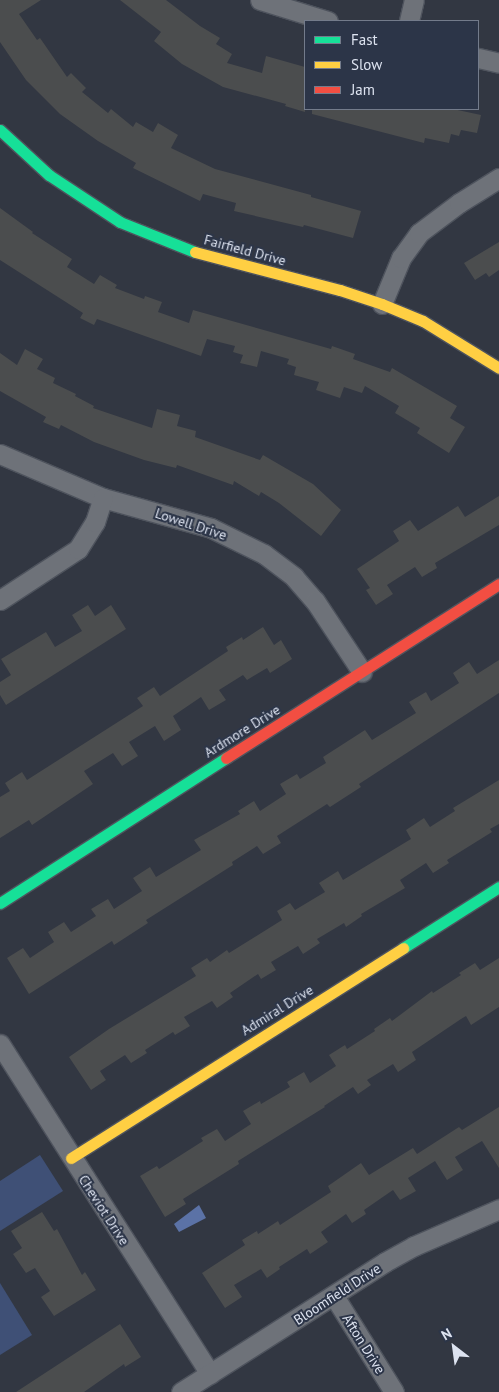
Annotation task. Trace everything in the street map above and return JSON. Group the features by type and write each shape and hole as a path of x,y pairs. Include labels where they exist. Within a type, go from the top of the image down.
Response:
{"street":[{"path":"260,0 325,20"},
{"path":"409,20 414,0"},
{"path":"479,58 499,63"},
{"name":"Fairfield Drive","path":"0,130 49,175 77,196 120,222 186,250 340,290 382,304 423,321 452,337 499,368"},
{"path":"382,304 401,258 419,233 460,202 499,178"},
{"name":"Lowell Drive","path":"0,454 103,498 211,528 264,554 294,577 315,601 362,672"},
{"path":"0,600 78,549 95,522 103,498"},
{"name":"Ardmore Drive","path":"0,903 499,584"},
{"name":"Admiral Drive","path":"71,1158 499,887"},
{"name":"Cheviot Drive","path":"0,1044 210,1374"},
{"name":"Bloomfield Drive","path":"181,1392 414,1246 499,1209"},
{"name":"Afton Drive","path":"334,1296 394,1392"}],"shaded area":[{"path":"40,1155 63,1191 0,1231 0,1181"},
{"path":"199,1205 206,1218 179,1232 174,1224"},
{"path":"0,1283 32,1335 0,1355"}],"building":[{"path":"0,0 41,0 19,14 37,40 40,38 67,77 71,73 86,88 82,92 108,113 111,109 133,127 136,122 153,132 158,123 178,135 171,148 215,169 311,195 311,197 361,211 353,238 304,225 303,227 234,211 236,203 203,194 200,201 133,168 136,163 98,141 60,114 26,80 0,42"},
{"path":"120,0 166,0 200,26 220,38 216,44 232,54 227,63 262,73 266,56 304,67 305,112 285,106 286,104 223,87 182,64 154,41 161,32"},
{"path":"312,110 458,110 481,115 477,133 461,130 459,136 451,134 449,143 425,138 424,143 312,114"},
{"path":"0,208 32,233 72,259 67,267 94,284 100,275 117,285 115,288 144,299 145,296 162,302 158,312 189,323 193,310 331,349 332,346 355,354 353,359 390,372 392,368 457,406 450,418 465,427 449,453 417,433 420,428 395,413 399,406 365,386 362,393 344,387 340,398 316,390 319,382 294,375 296,367 287,364 289,359 261,351 257,367 240,363 243,355 233,352 235,346 207,339 201,356 97,319 94,325 80,318 83,313 0,260"},
{"path":"499,242 499,270 489,277 486,273 475,280 464,263"},
{"path":"25,349 43,359 37,369 55,378 53,383 76,394 75,396 94,406 93,408 152,428 157,409 180,415 177,426 196,431 195,437 260,460 263,455 313,484 341,510 321,536 279,503 261,492 259,496 234,481 233,485 177,465 176,468 144,460 94,442 61,425 59,429 43,422 46,417 0,391 0,353 17,365"},
{"path":"499,496 499,525 435,563 437,568 422,577 415,567 387,585 393,594 376,605 366,590 370,588 357,569 399,541 393,531 410,520 418,531 458,506 465,517"},
{"path":"88,605 95,616 111,605 126,629 6,705 0,695 0,682 11,675 1,659 46,632 55,647 82,631 72,615"},
{"path":"263,627 274,645 281,640 292,659 270,673 267,668 247,680 243,675 219,690 226,700 209,710 201,697 173,716 181,730 164,741 155,726 129,742 138,756 122,766 113,753 84,771 93,784 32,825 29,820 0,838 0,797 10,791 5,783 22,772 27,780 143,706 137,698 154,687 160,696 228,651 226,647 242,637 243,640"},
{"path":"499,660 499,693 359,784 361,787 330,807 327,804 277,836 281,843 263,854 257,846 232,862 233,865 146,920 148,923 114,945 112,941 29,994 7,958 23,948 30,958 54,942 48,932 64,922 71,932 96,916 91,909 108,899 114,909 142,891 133,878 150,867 156,877 201,850 194,840 240,814 238,811 254,801 260,811 286,794 280,784 297,774 300,779 326,763 323,757 365,730 372,740 416,713 409,702 426,692 431,701 459,683 453,673 469,662 477,674"},
{"path":"499,780 499,824 490,829 492,832 447,860 449,863 433,873 426,863 400,880 405,888 361,914 362,916 346,927 344,923 317,939 320,943 303,954 298,946 271,962 276,970 261,979 258,974 230,993 233,997 217,1008 212,1001 184,1017 190,1026 175,1035 173,1032 145,1050 147,1053 131,1063 125,1055 100,1071 106,1080 91,1090 69,1057 109,1029 196,976 191,968 207,958 210,962 227,950 229,953 282,920 277,911 290,903 295,910 325,892 319,883 338,871 343,880 411,839 406,830 424,818 430,827 455,811 453,808"},
{"path":"499,958 499,1007 471,1025 466,1016 461,1019 412,1052 416,1060 398,1072 393,1064 367,1080 371,1085 358,1094 353,1087 325,1107 238,1161 239,1164 183,1199 186,1204 165,1217 140,1176 157,1166 159,1169 203,1141 201,1138 217,1129 225,1141 251,1124 243,1111 260,1101 261,1104 290,1087 287,1082 304,1072 310,1083 336,1066 329,1055 345,1045 347,1049 375,1031 374,1029 390,1018 392,1021 432,991 433,993 461,975 459,973 475,963 480,970"},
{"path":"499,1107 499,1168 482,1141 455,1157 463,1170 447,1180 435,1161 408,1178 416,1191 400,1200 393,1190 364,1210 366,1214 352,1223 346,1214 321,1232 328,1242 310,1254 307,1249 279,1267 280,1269 267,1278 261,1269 234,1285 242,1297 225,1308 202,1273 245,1245 242,1240 257,1231 258,1234 278,1221 280,1225 331,1192 328,1186 361,1163 369,1175 413,1148 417,1154 459,1127 462,1130"},
{"path":"42,1212 54,1231 57,1229 82,1275 85,1272 96,1290 54,1316 41,1297 50,1291 35,1268 26,1273 13,1254 22,1248 11,1231"},
{"path":"120,1324 141,1357 125,1367 124,1364 84,1392 16,1392"}],"traffic: fast":[{"path":"0,130 49,175 120,222 195,252"},
{"path":"0,903 226,758"},
{"path":"403,948 499,887"}],"traffic: slow":[{"path":"195,252 340,290 382,304 423,321 499,368"},
{"path":"71,1158 403,948"}],"traffic: jam":[{"path":"226,758 499,584"}]}
